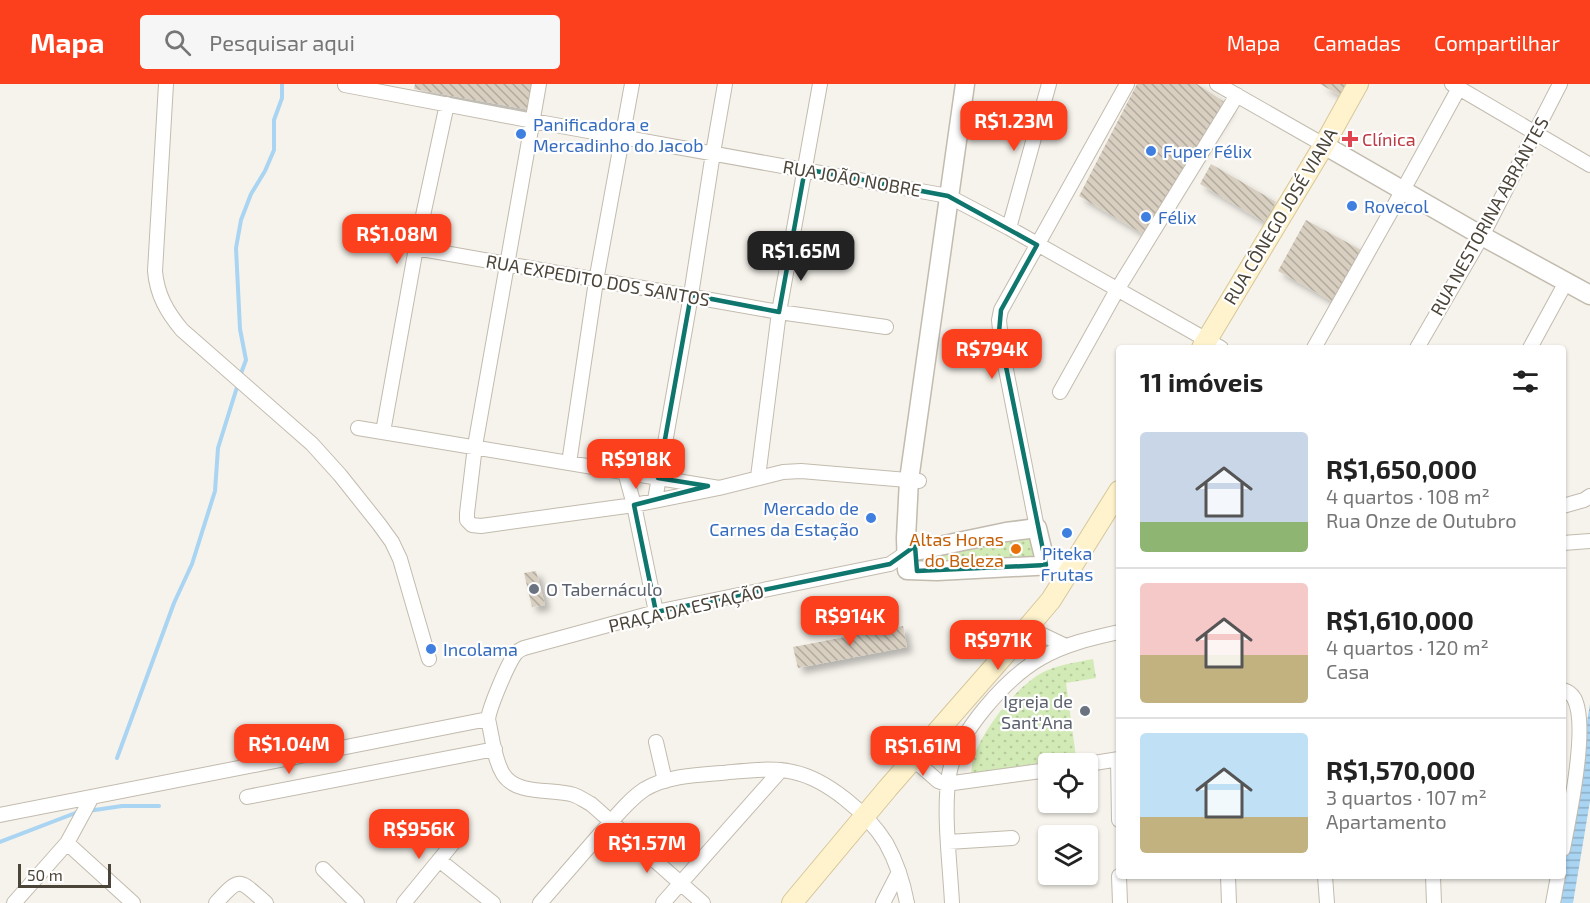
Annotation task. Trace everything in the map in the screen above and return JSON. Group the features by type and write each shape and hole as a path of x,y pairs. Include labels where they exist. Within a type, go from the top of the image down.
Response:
{"main road":[{"name":"RUA CÔNEGO JOSÉ VIANA","path":"1210,345 1358,84"},
{"path":"792,903 1055,595 1116,496"}],"street":[{"path":"166,84 155,271 159,296 182,330 312,444 379,524 392,542 400,559 429,659"},
{"path":"539,84 475,446 466,513 469,523 481,526 634,505 783,472 801,471 914,481"},
{"path":"569,463 596,281 632,84"},
{"path":"655,500 725,84"},
{"path":"758,477 779,312 820,84"},
{"path":"954,198 964,84"},
{"path":"907,562 914,481 930,392 936,320 954,198 976,84"},
{"path":"1009,228 1049,84"},
{"path":"1047,565 1037,528 1002,349 999,320 1001,310 1127,84"},
{"path":"1217,84 1482,236 1590,295"},
{"name":"RUA NESTORINA ABRANTES","path":"1418,345 1482,236 1560,84"},
{"name":"RUA JOÃO NOBRE","path":"345,85 954,198 1210,345"},
{"path":"1316,345 1403,190 1455,86 1590,165"},
{"path":"1060,392 1117,290 1237,95"},
{"path":"383,432 416,248 447,104"},
{"name":"RUA EXPEDITO DOS SANTOS","path":"416,248 779,312 886,327"},
{"path":"1532,345 1566,282"},
{"path":"358,428 719,488"},
{"path":"625,472 656,612"},
{"path":"1566,505 1590,496"},
{"path":"907,562 1006,532 1037,528"},
{"path":"1566,543 1590,541"},
{"path":"907,562 1073,564"},
{"name":"PRAÇA DA ESTAÇÃO","path":"488,719 495,696 514,657 519,651 531,646 656,612 907,562"},
{"path":"1028,628 1066,646"},
{"path":"952,903 948,842 948,784 951,766 958,749 977,718 1019,673 1041,658 1066,646 1116,633"},
{"path":"1566,691 1572,694 1575,700 1579,720 1579,745 1566,830"},
{"path":"0,815 488,719 502,772 513,784 574,795 591,804 703,903"},
{"path":"656,742 665,781"},
{"path":"247,797 495,749"},
{"path":"913,759 938,781 948,784 1038,771"},
{"path":"1098,762 1116,759"},
{"path":"540,903 635,796 665,781 705,774 754,770 781,770 807,776 822,783 865,818 885,842 899,872 907,903"},
{"path":"663,903 781,770"},
{"path":"14,903 67,843 92,797"},
{"path":"404,903 458,837"},
{"path":"948,842 1012,838"},
{"path":"67,843 133,903"},
{"path":"439,860 493,903"},
{"path":"322,869 357,903"},
{"path":"883,903 899,872"},
{"path":"1114,903 1120,903 1119,879"},
{"path":"1228,879 1229,903"},
{"path":"1325,879 1327,903"},
{"path":"1433,879 1434,903"},
{"path":"1553,903 1557,879"},
{"path":"216,903 231,886 238,884 245,886 266,903"}],"highlighted area":[{"path":"805,169 948,196 1037,245 1001,310 999,332 1046,565 917,571 915,546 890,564 656,612 634,505 708,486 658,478 691,295 779,312"}],"green space":[{"path":"1033,535 1036,557 940,564 940,553"},
{"path":"1093,659 1096,678 1066,683 1075,753 1038,753 1038,763 971,774 972,762 979,745 1004,707 1037,676 1070,663"}],"water":[{"path":"1590,704 1590,801 1573,903 1556,903 1562,879 1566,879 1566,844"}],"building":[{"path":"415,84 535,84 530,110 414,89"},
{"name":"Fuper Félix","path":"1137,84 1197,84 1229,105 1143,234 1079,196"},
{"path":"1320,84 1348,84 1341,96"},
{"path":"1211,164 1276,202 1264,222 1200,184"},
{"path":"1306,220 1363,251 1335,303 1278,271"},
{"name":"O Tabernáculo","path":"536,571 545,605 532,607 524,573"},
{"path":"903,626 907,647 798,668 793,647"}],"waterway":[{"path":"240,376 246,360 240,329 236,248 241,220 251,194 274,150 274,120 282,98 282,84"},
{"path":"117,758 174,603 192,564 215,491 218,448 238,384"},
{"path":"88,811 122,806 159,806"},
{"path":"0,842 78,812"}],"place":[{"name":"Panificadora e Mercadinho do Jacob","path":"521,134"},
{"name":"Clínica","path":"1350,139"},
{"name":"Fuper Félix","path":"1151,151"},
{"name":"Rovecol","path":"1352,206"},
{"name":"Félix","path":"1146,217"},
{"name":"Mercado de Carnes da Estação","path":"871,518"},
{"name":"Piteka Frutas","path":"1067,533"},
{"name":"Altas Horas do Beleza","path":"1016,549"},
{"name":"O Tabernáculo","path":"534,589"},
{"name":"Incolama","path":"431,649"},
{"name":"Igreja de Sant'Ana","path":"1085,711"}]}
